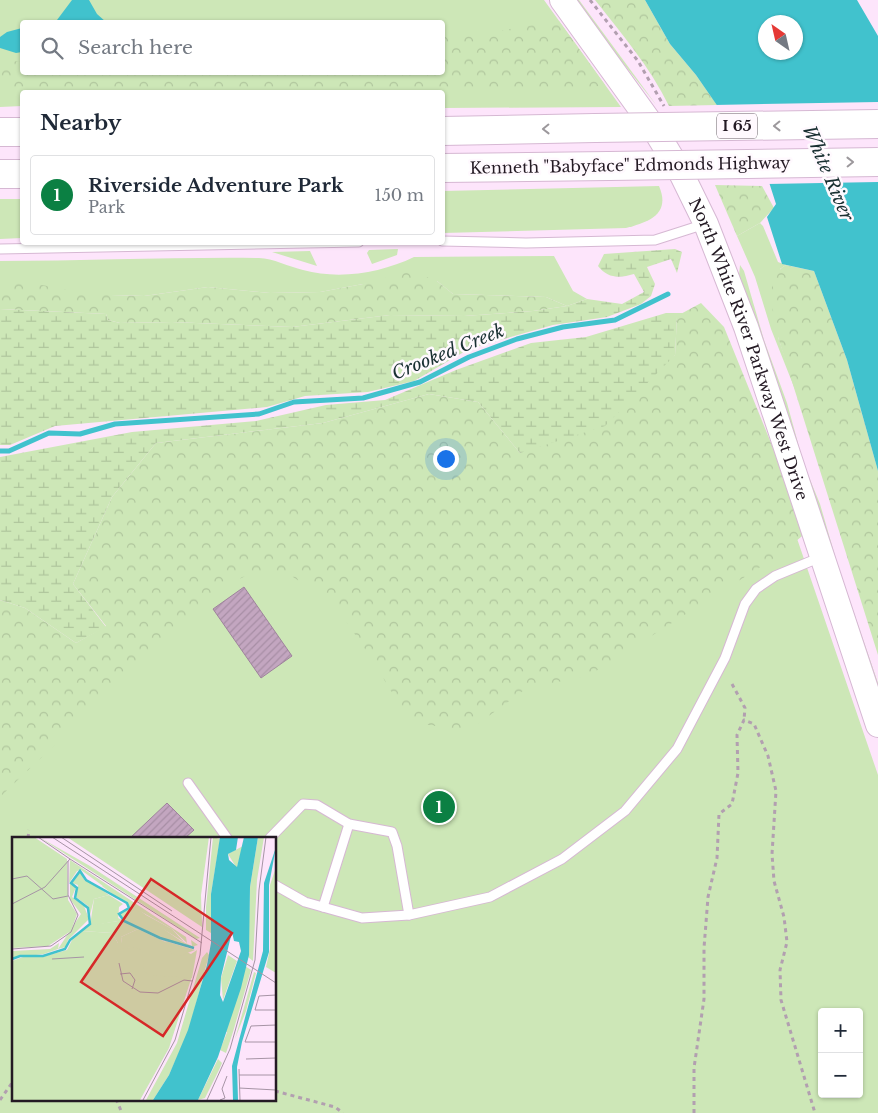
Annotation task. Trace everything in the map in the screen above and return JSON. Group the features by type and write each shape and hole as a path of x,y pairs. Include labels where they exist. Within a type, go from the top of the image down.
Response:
{"highway":[{"name":"I 65","path":"445,131 878,124"},
{"path":"0,132 20,132"},
{"name":"Kenneth \"Babyface\" Edmonds Highway","path":"445,168 878,162"},
{"path":"0,174 20,174"}],"street":[{"name":"North White River Parkway West Drive","path":"562,0 652,125 682,175 706,224 746,327 878,725"}],"lane":[{"path":"445,241 655,240 706,224"},
{"path":"0,249 205,245"},
{"path":"276,886 305,902 362,918 409,915 490,897 562,859 625,811 677,749 725,658 745,604 756,589 775,576 822,557"},
{"path":"188,783 227,837"},
{"path":"271,837 303,804 316,805 348,824 392,832 398,846 409,915"},
{"path":"323,907 348,824"}],"path":[{"path":"590,0 638,61 664,106"},
{"path":"694,1113 694,1068 704,999 704,948 708,897 717,858 719,814 732,804 738,773 737,735 744,720 745,708 732,684"},
{"path":"744,720 754,724 768,756 776,791 772,854 774,882 784,917 787,942 780,970 781,1000 815,1113"},
{"path":"28,837 29,830"},
{"path":"0,1100 12,1083"},
{"path":"276,1090 335,1107 343,1113"},
{"path":"116,1100 122,1113"}],"green space":[{"path":"0,0 544,0 621,107 445,108 445,90 20,90 20,106 0,107"},
{"path":"573,0 579,0 657,106"},
{"path":"595,0 645,0 670,44 696,75 717,105 669,106 644,64"},
{"path":"559,21 605,85 575,90 445,92 445,90 0,91 0,62 20,61 20,75 445,75 445,34 497,31"},
{"path":"715,185 762,186 774,208 760,223 737,236"},
{"path":"659,186 662,204 656,215 650,219 626,228 445,233 445,191"},
{"path":"0,199 20,199 20,238 0,239"},
{"path":"760,223 778,262 786,265 780,269 778,337 800,402 771,329 755,277 737,236"},
{"path":"398,249 397,255 372,264 367,253 369,250"},
{"path":"675,249 682,252 677,273 671,259 647,267 655,284 651,296 641,304 607,317 553,325 469,349 414,381 368,392 305,396 267,407 55,426 10,445 0,445 0,309 106,314 108,320 120,323 172,322 292,327 390,315 464,316 533,311 567,306 587,299 622,304 644,292 634,274 614,276 602,270 598,266 604,254"},
{"path":"310,251 317,266 272,252"},
{"path":"554,256 573,291 587,299 567,306 546,297 453,294 437,281 363,284 320,292 270,293 208,287 144,296 111,295 0,309 0,261 259,258 270,259 298,269 317,273 345,274 374,271 414,257"},
{"path":"740,265 744,271 764,340 787,403 804,465 820,504 838,566 878,683 878,692 739,276"},
{"path":"786,265 814,271 847,360 878,471 878,655 778,337 772,308 772,288 774,279"},
{"path":"411,271 437,281 453,294 546,297 567,306 533,311 464,316 390,315 292,327 172,322 120,323 108,320 106,314 0,309 0,281 14,280 81,292 111,295 144,296 208,287 270,293 320,292 363,284"},
{"path":"701,303 724,327 807,532 778,556 588,676 527,688 468,731 409,722 375,664 335,605 287,573 252,573 218,589 0,797 0,600 25,608 76,643 106,626 73,584 112,497 156,443 323,423 429,394 478,402 520,453 675,355 677,316"},
{"path":"666,313 684,313 677,317 675,355 605,426 520,453 478,402 429,394 323,423 156,443 112,497 73,584 106,627 76,643 25,608 0,600 0,457 132,432 256,421 326,405 385,400 456,370 531,343 586,337"},
{"path":"791,521 878,775 878,1113 0,1113 0,758 257,552"}],"water":[{"path":"72,0 89,0 97,14 104,20 57,20"},
{"name":"White River","path":"645,0 857,0 878,36 878,471 847,360 814,271 782,264 767,217 776,204 768,179 696,75 670,44"},
{"path":"20,29 20,52 0,48 0,37 7,32"}],"pier":[{"path":"878,102 878,182 767,184 714,105"}],"building":[{"path":"244,587 292,656 261,678 213,609"},
{"path":"167,803 194,830 186,837 131,837"}],"waterway":[{"name":"Crooked Creek","path":"0,451 9,451 49,433 80,434 115,424 259,414 294,402 363,398 420,382 469,357 517,339 563,327 615,320 668,294"}],"place":[{"name":"Riverside Adventure Park","path":"439,807"}]}
